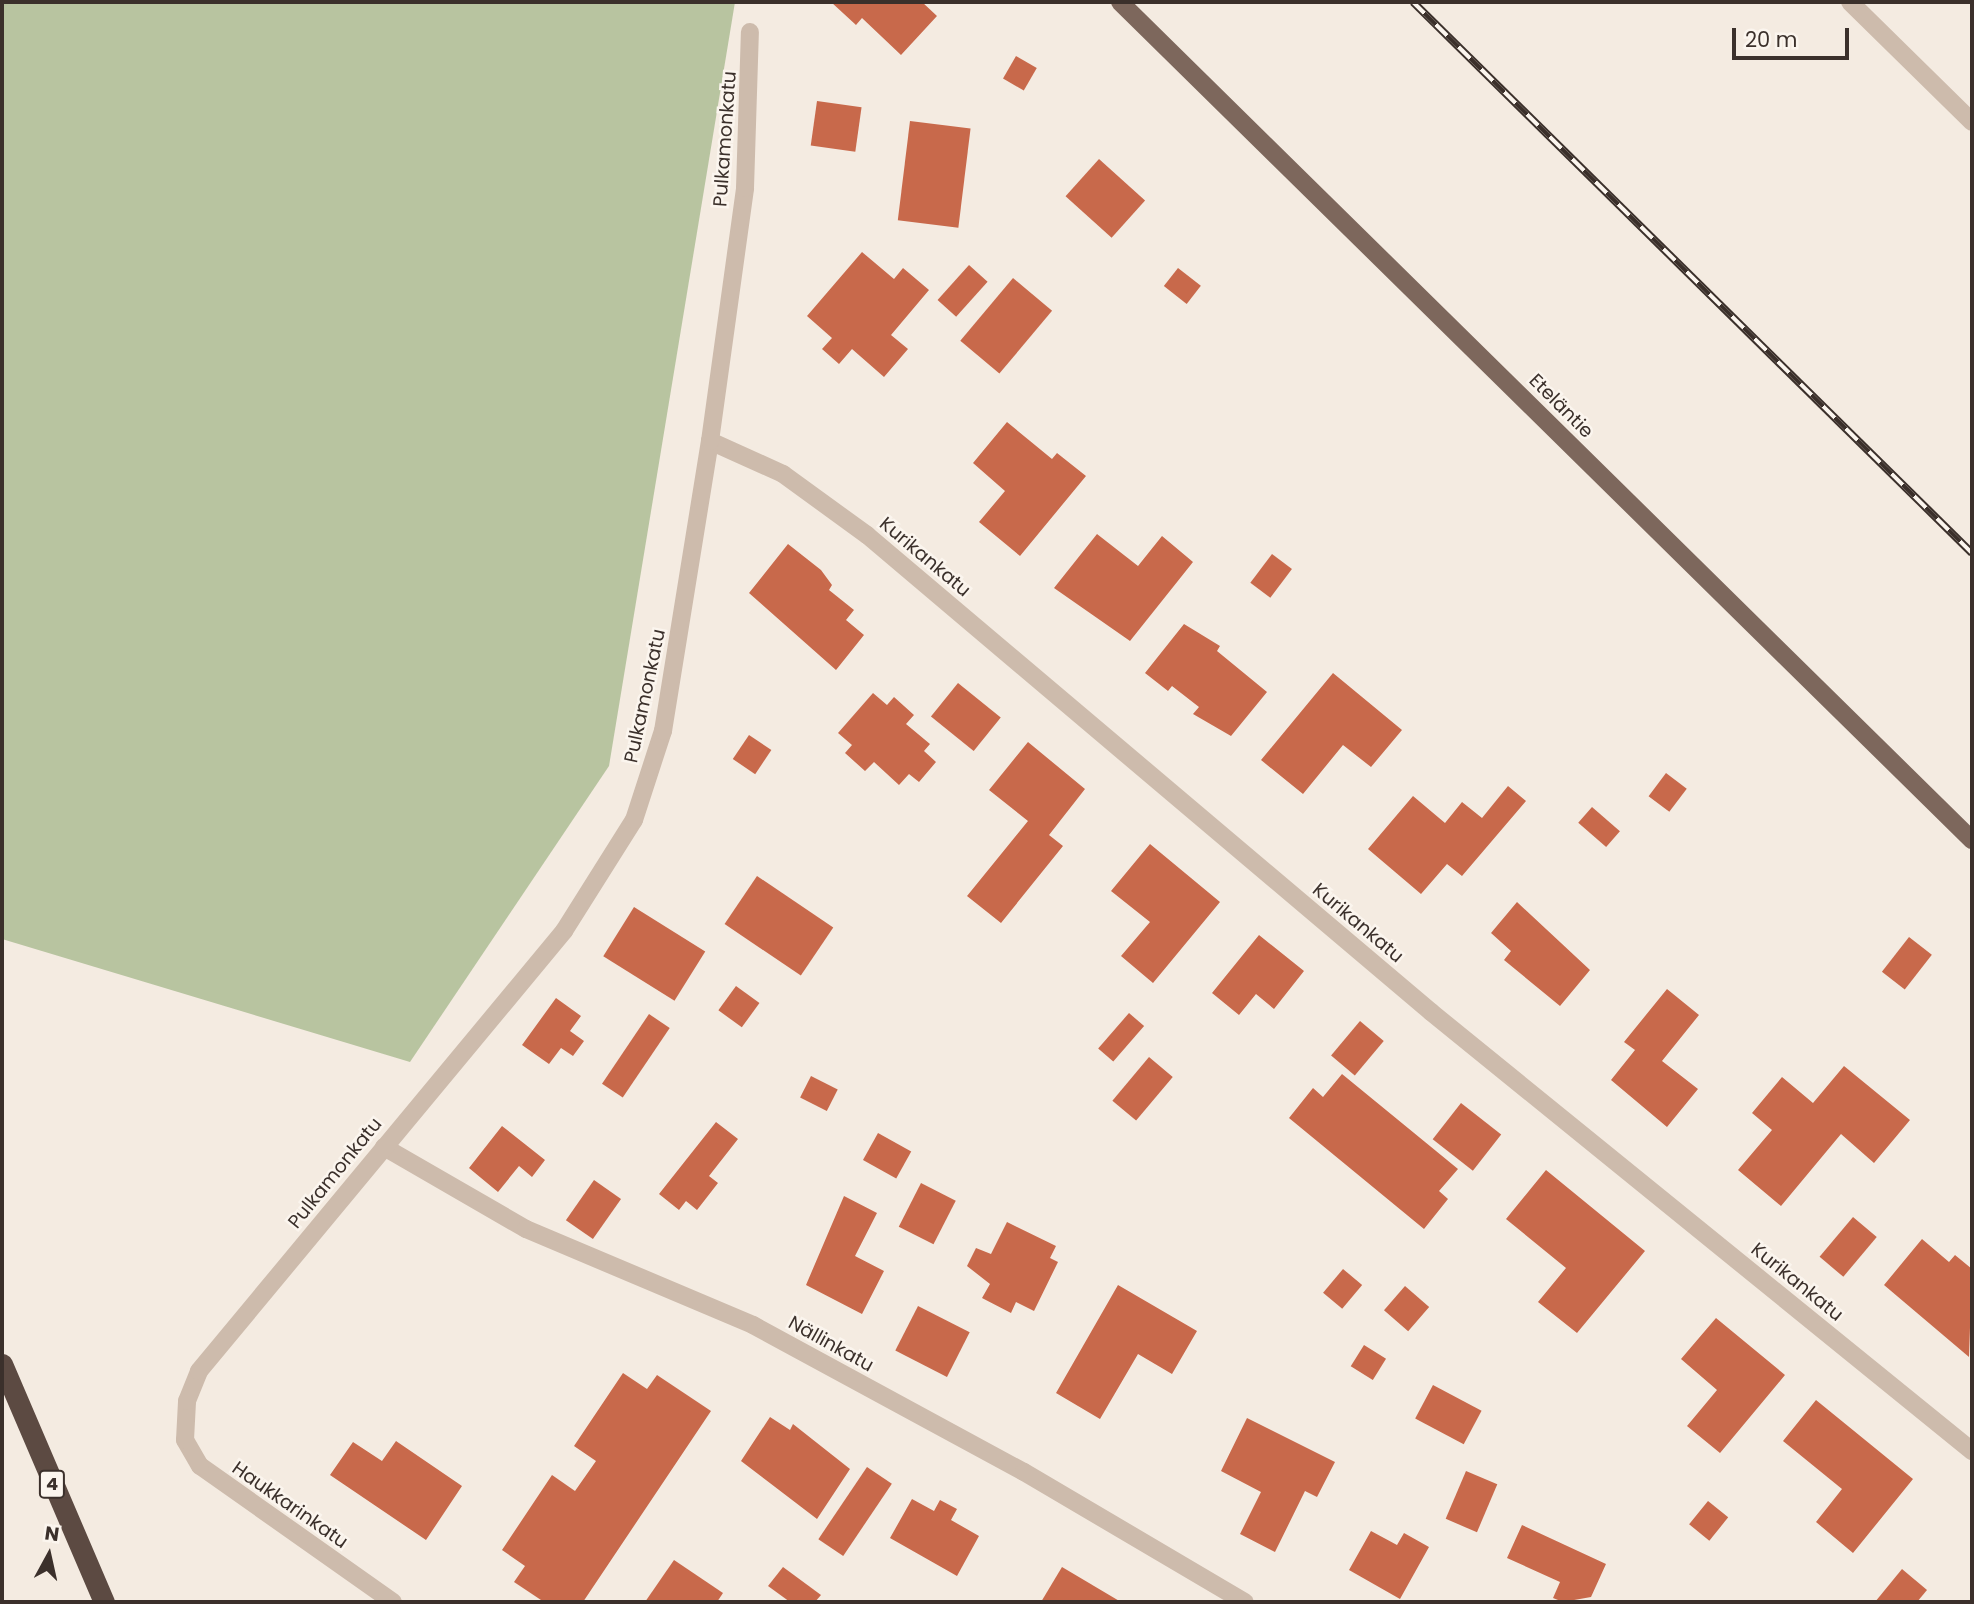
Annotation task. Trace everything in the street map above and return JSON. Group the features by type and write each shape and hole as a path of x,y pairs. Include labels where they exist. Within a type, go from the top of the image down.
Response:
{"highway":[{"name":"4","path":"2,1364 104,1602"}],"main road":[{"name":"Eteläntie","path":"1120,2 1972,840"}],"street":[{"path":"1850,2 1972,122"},
{"name":"Pulkamonkatu","path":"183,1427 199,1371 564,931 634,820 663,731 710,440 745,188 750,32"},
{"name":"Kurikankatu","path":"710,440 783,474 867,535 1432,1012 1972,1451"},
{"name":"Nällinkatu","path":"383,1147 526,1229 753,1325 1024,1472 1245,1602"},
{"name":"Haukkarinkatu","path":"183,1427 189,1451 209,1474 393,1602"}],"green space":[{"path":"2,2 735,2 609,766 410,1062 2,939"}],"building":[{"path":"831,2 922,2 937,16 901,55 862,18 856,25"},
{"path":"1016,56 1037,68 1024,91 1003,79"},
{"path":"817,101 862,107 855,152 811,146"},
{"path":"910,121 971,128 958,228 898,220"},
{"path":"1099,159 1145,200 1112,238 1066,196"},
{"path":"862,252 894,279 903,268 929,290 891,335 908,349 884,377 852,349 839,364 822,349 832,338 807,316"},
{"path":"969,265 988,282 956,317 938,300"},
{"path":"1178,268 1201,286 1187,304 1164,286"},
{"path":"1013,278 1052,311 999,374 960,341"},
{"path":"1007,422 1052,459 1057,453 1086,476 1020,556 979,522 1005,491 973,463"},
{"path":"1097,534 1138,566 1162,536 1193,562 1130,641 1054,588"},
{"path":"788,544 821,570 832,585 829,590 854,610 846,620 864,635 836,670 749,593"},
{"path":"1272,554 1292,569 1270,598 1250,583"},
{"path":"1184,624 1220,646 1217,651 1267,692 1231,736 1193,714 1199,707 1172,686 1168,691 1145,673"},
{"path":"1333,673 1402,730 1371,767 1343,745 1303,794 1261,760"},
{"path":"958,683 1001,718 974,751 931,716"},
{"path":"873,693 887,705 894,697 914,715 906,724 930,744 924,751 936,762 919,782 909,774 899,785 874,762 865,771 845,753 852,745 838,733"},
{"path":"749,735 771,750 755,774 733,759"},
{"path":"1028,742 1085,789 1049,835 1063,846 1001,923 967,896 1028,821 989,790"},
{"path":"1666,773 1687,789 1669,812 1649,796"},
{"path":"1508,786 1526,801 1462,876 1447,864 1421,894 1368,849 1413,796 1445,823 1462,802 1482,818"},
{"path":"1592,807 1620,831 1606,847 1578,823"},
{"path":"1150,844 1220,902 1153,983 1121,956 1150,922 1111,891"},
{"path":"757,876 833,927 801,976 725,924"},
{"path":"1517,902 1590,970 1560,1006 1504,960 1511,951 1491,933"},
{"path":"634,907 705,952 675,1001 603,956"},
{"path":"1259,935 1304,971 1274,1009 1256,994 1239,1015 1212,993"},
{"path":"1909,937 1932,955 1905,990 1882,972"},
{"path":"736,986 759,1003 742,1027 718,1010"},
{"path":"1667,989 1699,1015 1662,1061 1698,1089 1667,1127 1611,1080 1635,1050 1624,1042"},
{"path":"556,998 581,1016 570,1031 584,1041 573,1056 561,1048 549,1064 522,1045"},
{"path":"1129,1013 1144,1026 1113,1062 1098,1048"},
{"path":"649,1014 670,1028 623,1098 602,1084"},
{"path":"1360,1021 1384,1041 1355,1075 1331,1055"},
{"path":"1149,1057 1173,1077 1136,1121 1112,1101"},
{"path":"1844,1066 1910,1120 1874,1163 1841,1134 1781,1206 1738,1170 1772,1130 1752,1113 1782,1077 1813,1103"},
{"path":"1342,1074 1458,1169 1439,1191 1448,1199 1424,1229 1289,1118 1313,1088 1323,1097"},
{"path":"811,1076 838,1090 827,1111 800,1097"},
{"path":"1461,1103 1501,1134 1473,1171 1433,1139"},
{"path":"716,1122 738,1139 709,1176 718,1183 697,1210 686,1201 679,1210 659,1194"},
{"path":"502,1126 545,1160 532,1177 519,1166 498,1192 469,1168"},
{"path":"878,1133 911,1151 896,1179 863,1160"},
{"path":"1546,1170 1645,1251 1577,1333 1538,1302 1566,1268 1506,1219"},
{"path":"594,1180 621,1199 593,1239 566,1220"},
{"path":"921,1183 956,1201 934,1244 899,1227"},
{"path":"844,1196 877,1213 855,1256 884,1271 862,1314 806,1285"},
{"path":"1853,1217 1877,1237 1843,1277 1820,1257"},
{"path":"1007,1222 1056,1246 1050,1258 1058,1262 1034,1311 1016,1302 1011,1313 982,1298 990,1284 967,1266 976,1248 991,1254"},
{"path":"1922,1239 1949,1262 1955,1255 1972,1269 1969,1357 1884,1285"},
{"path":"1343,1269 1362,1285 1342,1309 1323,1293"},
{"path":"1118,1285 1197,1331 1172,1374 1138,1354 1100,1419 1056,1393"},
{"path":"1405,1286 1429,1307 1408,1331 1384,1310"},
{"path":"918,1306 970,1332 947,1377 895,1351"},
{"path":"1716,1318 1785,1375 1720,1453 1687,1426 1717,1390 1681,1359"},
{"path":"1364,1345 1386,1359 1373,1380 1351,1366"},
{"path":"623,1373 647,1389 657,1375 711,1411 583,1602 544,1602 514,1582 525,1566 502,1550 552,1475 575,1491 596,1461 574,1446"},
{"path":"1433,1385 1482,1411 1464,1444 1415,1419"},
{"path":"1816,1400 1913,1479 1853,1553 1816,1522 1842,1489 1783,1441"},
{"path":"770,1417 790,1430 793,1424 850,1469 817,1519 741,1461"},
{"path":"1247,1418 1335,1462 1317,1497 1305,1491 1275,1552 1240,1534 1261,1492 1221,1471"},
{"path":"396,1441 462,1486 426,1540 330,1475 353,1442 382,1461"},
{"path":"867,1467 892,1484 843,1556 818,1539"},
{"path":"1466,1471 1497,1484 1477,1532 1446,1519"},
{"path":"912,1499 934,1511 940,1500 957,1509 951,1520 979,1536 957,1576 890,1538"},
{"path":"1708,1501 1728,1517 1709,1541 1689,1524"},
{"path":"1522,1525 1606,1564 1591,1597 1563,1602 1553,1598 1560,1582 1507,1558"},
{"path":"1371,1531 1397,1545 1404,1533 1429,1547 1400,1599 1349,1570"},
{"path":"674,1560 723,1593 717,1602 645,1602"},
{"path":"783,1567 821,1595 815,1602 790,1602 768,1586"},
{"path":"1062,1567 1121,1602 1041,1602"},
{"path":"1902,1569 1927,1590 1917,1602 1875,1602"}],"railway":[{"path":"1413,2 1972,553"}]}
